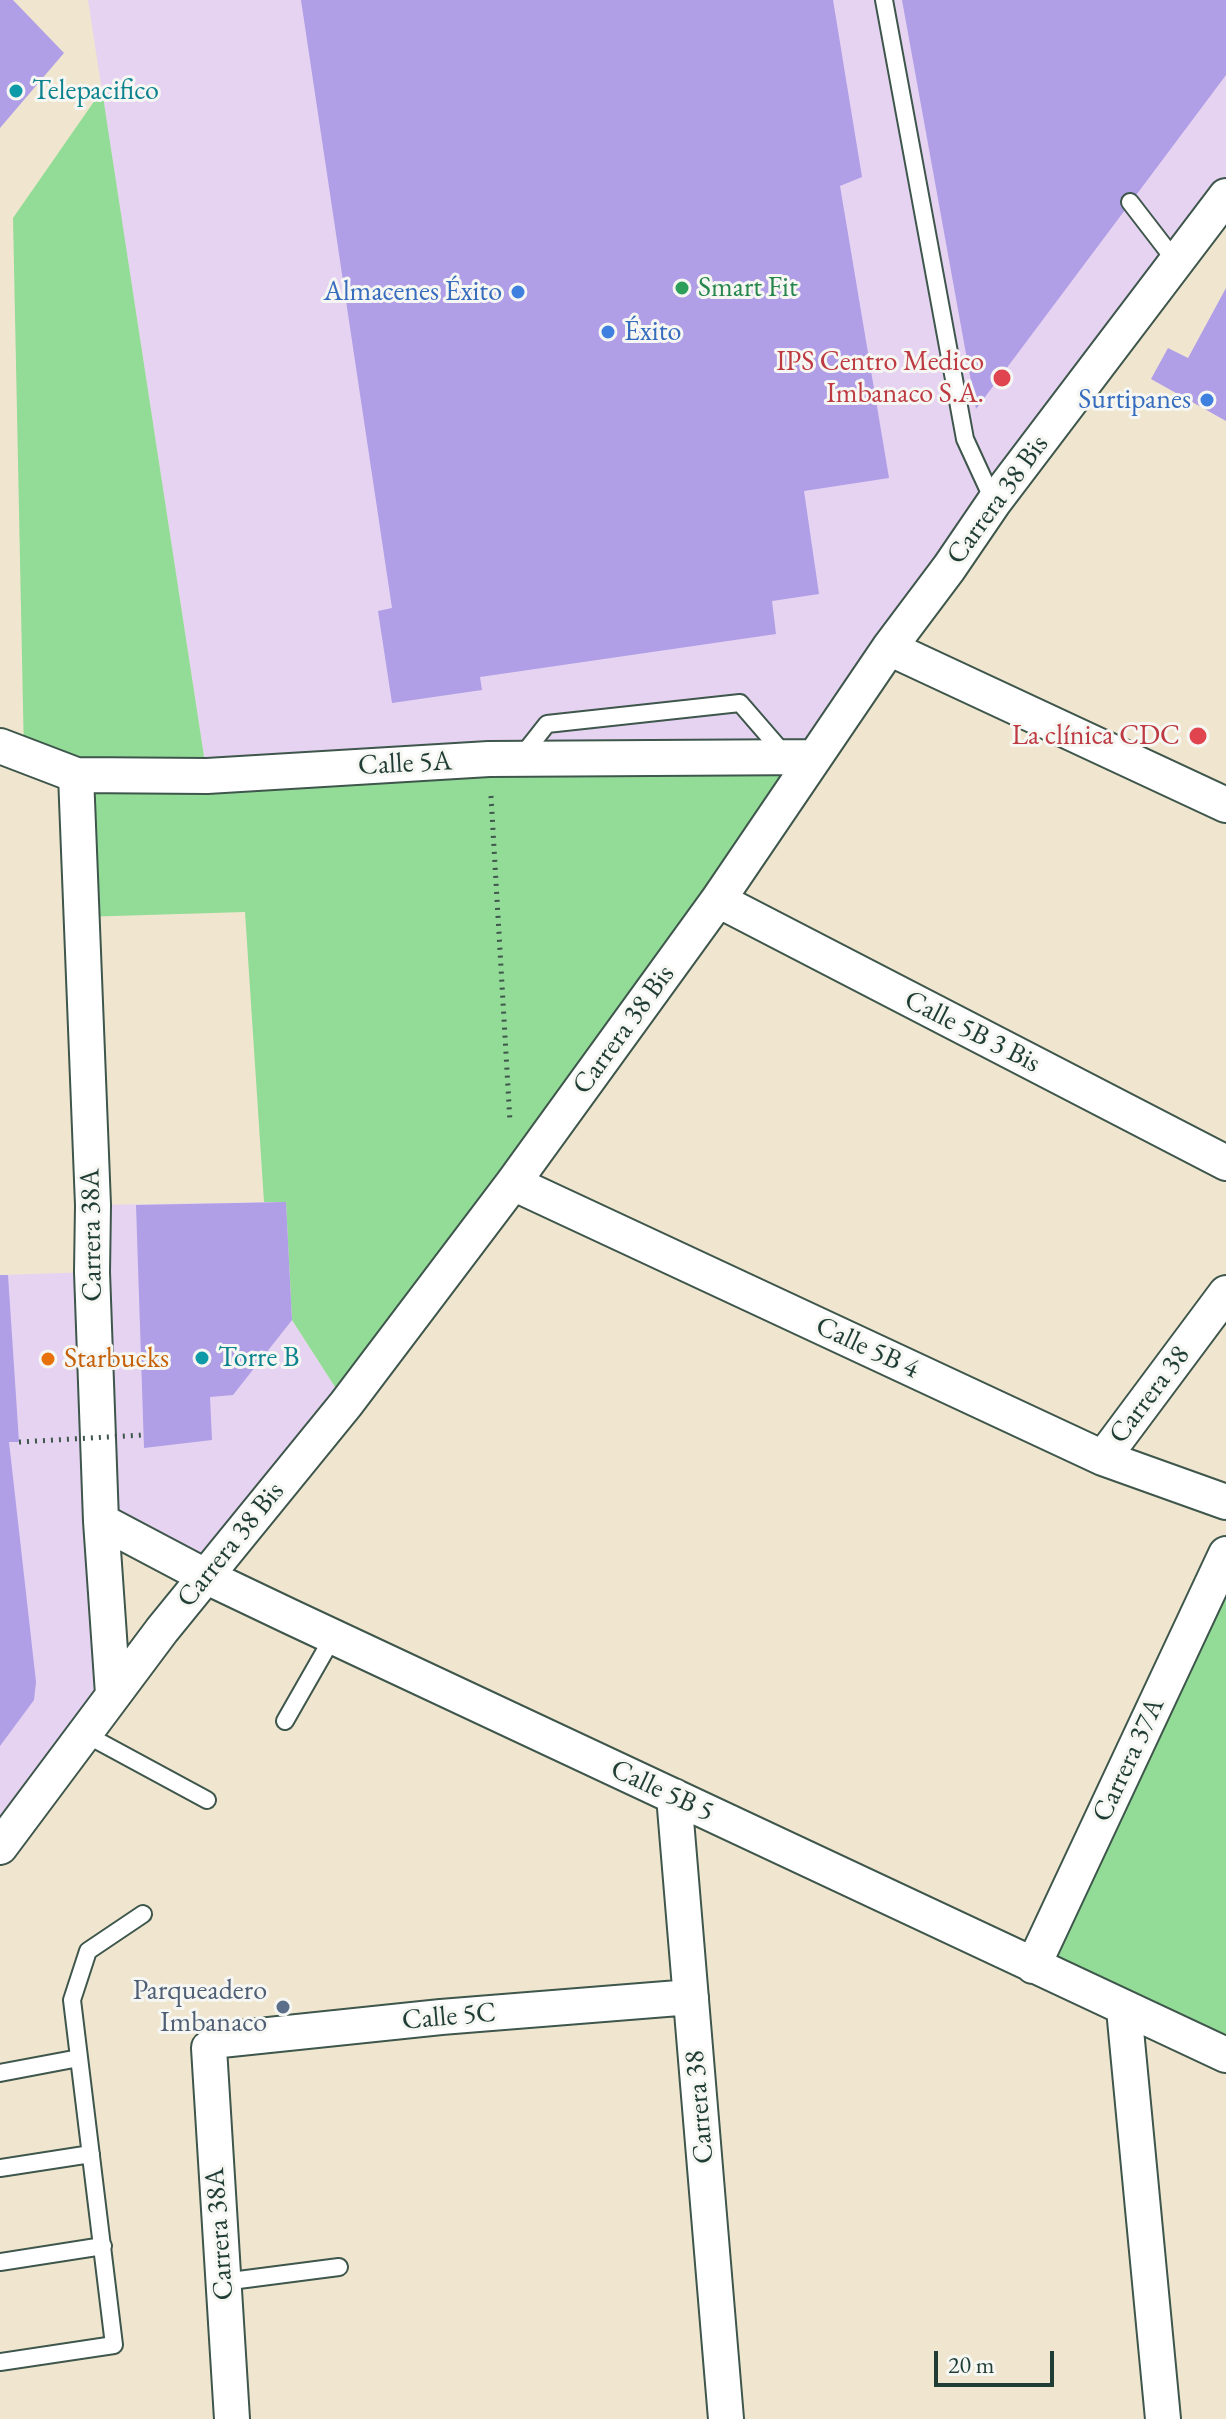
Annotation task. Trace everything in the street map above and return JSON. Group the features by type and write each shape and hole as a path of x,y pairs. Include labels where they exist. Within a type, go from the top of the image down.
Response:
{"street":[{"name":"Carrera 38 Bis","path":"0,1847 113,1694 346,1404 513,1183 718,900 801,756 889,648 994,502 1226,196"},
{"path":"889,648 1226,805"},
{"name":"Calle 5A","path":"0,746 76,775 207,776 504,759 801,756"},
{"name":"Carrera 38A","path":"76,775 93,1205 92,1272 101,1521 113,1694"},
{"name":"Calle 5B 3 Bis","path":"718,900 1226,1163"},
{"name":"Calle 5B 4","path":"513,1183 1103,1458 1226,1502"},
{"name":"Carrera 38","path":"1103,1458 1226,1293"},
{"name":"Calle 5B 5","path":"101,1521 205,1576 333,1637 1215,2050"},
{"name":"Carrera 37A","path":"1033,1966 1226,1554"},
{"name":"Carrera 38","path":"674,1796 726,2419"},
{"name":"Calle 5C","path":"209,2048 221,2040 237,2038 441,2017 691,1997"},
{"path":"1124,2009 1163,2419"},
{"name":"Carrera 38A","path":"209,2048 232,2419"},
{"path":"1215,2050 1226,2078"}],"lane":[{"path":"884,0 965,439 994,502"},
{"path":"1130,202 1177,263"},
{"path":"504,759 547,724 740,703 801,756"},
{"path":"285,1721 333,1637"},
{"path":"85,1734 207,1800"},
{"path":"0,2362 114,2345 72,2000 88,1951 143,1914"},
{"path":"0,2073 79,2058"},
{"path":"0,2168 91,2154"},
{"path":"0,2262 103,2246"},
{"path":"223,2282 339,2267"}],"path":[{"path":"504,759 513,1183"},
{"path":"19,1442 143,1435"}],"shaded area":[{"name":"Almacenes Éxito","path":"88,0 1226,0 1226,196 815,757 207,776"},
{"path":"286,1202 292,1320 346,1404 205,1576 102,1521 113,1694 0,1847 0,1275 92,1272 93,1205"}],"green space":[{"path":"102,90 207,776 815,757 346,1404 292,1320 286,1202 264,1202 245,912 81,917 76,776 24,756 13,218"},
{"path":"1226,1554 1226,2055 1033,1966"}],"building":[{"name":"Telepacifico","path":"0,0 13,0 64,53 0,128"},
{"name":"Éxito","path":"301,0 833,0 862,177 840,186 889,478 804,491 819,594 772,601 776,634 480,677 482,690 392,703 378,611 392,608"},
{"path":"902,0 1226,0 1226,75 976,409"},
{"name":"Surtipanes","path":"1226,288 1226,421 1151,379 1168,348 1188,358"},
{"name":"Torre B","path":"286,1202 292,1320 233,1395 210,1397 212,1440 144,1448 136,1205"},
{"path":"0,1275 8,1275 19,1442 9,1442 36,1682 34,1700 0,1746"}],"place":[{"name":"Telepacifico","path":"16,91"},
{"name":"Smart Fit","path":"682,288"},
{"name":"Almacenes Éxito","path":"518,292"},
{"name":"Éxito","path":"608,332"},
{"name":"IPS Centro Medico Imbanaco S.A.","path":"1002,378"},
{"name":"Surtipanes","path":"1207,400"},
{"name":"La clínica CDC","path":"1198,736"},
{"name":"Torre B","path":"202,1358"},
{"name":"Starbucks","path":"48,1359"},
{"name":"Parqueadero Imbanaco","path":"283,2007"}]}
